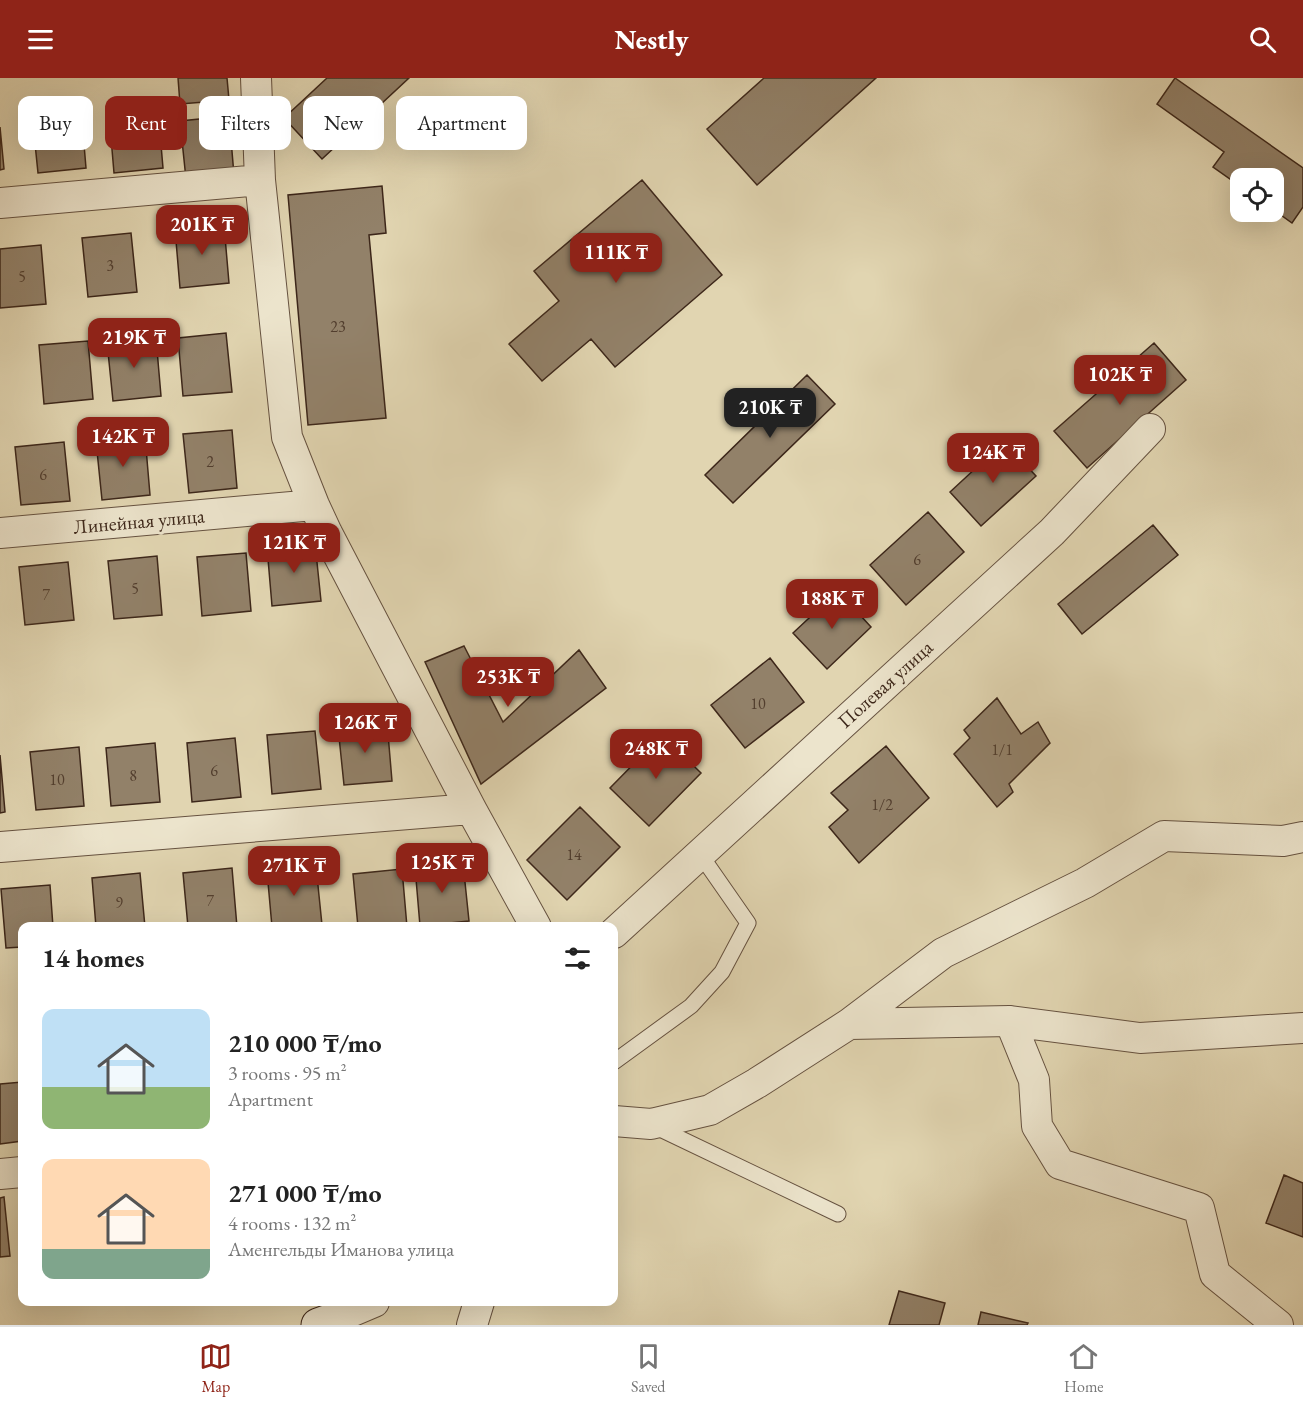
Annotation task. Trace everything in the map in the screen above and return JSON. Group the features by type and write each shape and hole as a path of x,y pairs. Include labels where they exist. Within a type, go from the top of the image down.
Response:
{"street":[{"path":"256,78 260,180 287,437 314,505 471,809 533,922"},
{"path":"0,203 260,180"},
{"name":"Полевая улица","path":"618,929 1052,532 1150,429"},
{"name":"Линейная улица","path":"0,533 314,505"},
{"path":"0,847 471,809"},
{"path":"618,1121 651,1124 710,1110 849,1024 943,953 1085,883 1164,836 1283,841 1303,837"},
{"path":"849,1024 1010,1021 1140,1038 1303,1028"},
{"path":"1010,1021 1034,1080 1037,1126 1060,1164 1199,1208 1215,1274 1278,1325"},
{"path":"0,1174 18,1172"},
{"path":"329,1324 366,1306"},
{"path":"472,1325 478,1306"}],"lane":[{"path":"618,1059 691,1006 722,972 748,923 700,854"},
{"path":"651,1124 838,1214"}],"building":[{"path":"178,78 227,78 229,96 199,96 199,102 187,103 187,96 179,96"},
{"path":"327,78 409,78 384,101 384,96 308,96"},
{"path":"764,78 876,78 757,185 707,129"},
{"path":"1175,78 1303,168 1303,207 1292,223 1284,217 1284,168 1230,168 1230,179 1213,167 1224,152 1157,104"},
{"path":"303,100 303,138 291,126 291,111"},
{"path":"199,119 199,150 232,150 234,175 186,179 183,150 187,150 187,120"},
{"path":"0,127 4,169 0,170"},
{"path":"36,150 84,150 86,168 38,173"},
{"path":"112,150 161,150 163,168 114,173"},
{"path":"314,150 332,150 322,159"},
{"path":"642,180 722,275 615,367 591,339 542,381 509,344 559,301 534,271"},
{"path":"382,186 386,233 369,235 386,418 308,425 288,195"},
{"path":"224,225 229,283 180,288 175,229"},
{"path":"131,233 137,292 88,297 82,238"},
{"path":"41,245 46,304 0,308 0,249"},
{"path":"226,333 232,392 183,396 178,338"},
{"path":"156,338 161,396 113,401 107,342"},
{"path":"88,341 93,399 44,404 39,345"},
{"path":"1154,343 1186,380 1087,468 1054,431"},
{"path":"807,375 835,404 733,503 705,475"},
{"path":"232,430 237,488 189,493 183,434"},
{"path":"145,436 150,495 102,500 96,441"},
{"path":"64,442 70,501 21,505 15,447"},
{"path":"1004,442 1036,476 981,526 950,492"},
{"path":"928,512 964,552 906,605 870,565"},
{"path":"1153,525 1178,555 1082,634 1058,604"},
{"path":"315,543 321,601 272,606 267,547"},
{"path":"246,553 251,611 202,616 197,557"},
{"path":"157,556 162,615 114,619 108,561"},
{"path":"68,562 74,620 25,625 19,567"},
{"path":"838,591 871,627 827,669 793,633"},
{"path":"464,646 503,722 579,650 606,688 481,784 425,662"},
{"path":"770,658 804,702 745,748 711,705"},
{"path":"997,698 1021,734 1038,722 1050,743 1009,784 1013,792 997,807 954,754 970,738 964,730"},
{"path":"387,722 392,781 344,785 338,727"},
{"path":"315,731 321,789 272,794 267,735"},
{"path":"662,735 701,773 649,826 610,788"},
{"path":"235,738 241,797 192,802 187,743"},
{"path":"155,743 160,802 111,806 106,748"},
{"path":"886,746 929,798 859,863 829,827 848,810 831,793"},
{"path":"79,747 84,806 36,810 30,752"},
{"path":"0,755 5,812 0,813"},
{"path":"580,807 620,847 567,900 527,860"},
{"path":"463,863 469,921 420,922 415,867"},
{"path":"316,866 322,922 272,922 267,871"},
{"path":"232,868 237,922 188,922 183,873"},
{"path":"402,869 407,922 358,922 353,874"},
{"path":"140,873 145,922 96,922 92,878"},
{"path":"50,885 53,922 18,922 18,947 6,948 1,889"},
{"path":"18,1082 18,1142 0,1144 0,1084"},
{"path":"1284,1175 1303,1183 1303,1237 1266,1223"},
{"path":"4,1197 10,1256 0,1257 0,1198"},
{"path":"899,1291 945,1303 939,1325 889,1325"},
{"path":"981,1312 1028,1323 1027,1325 978,1325"}]}
